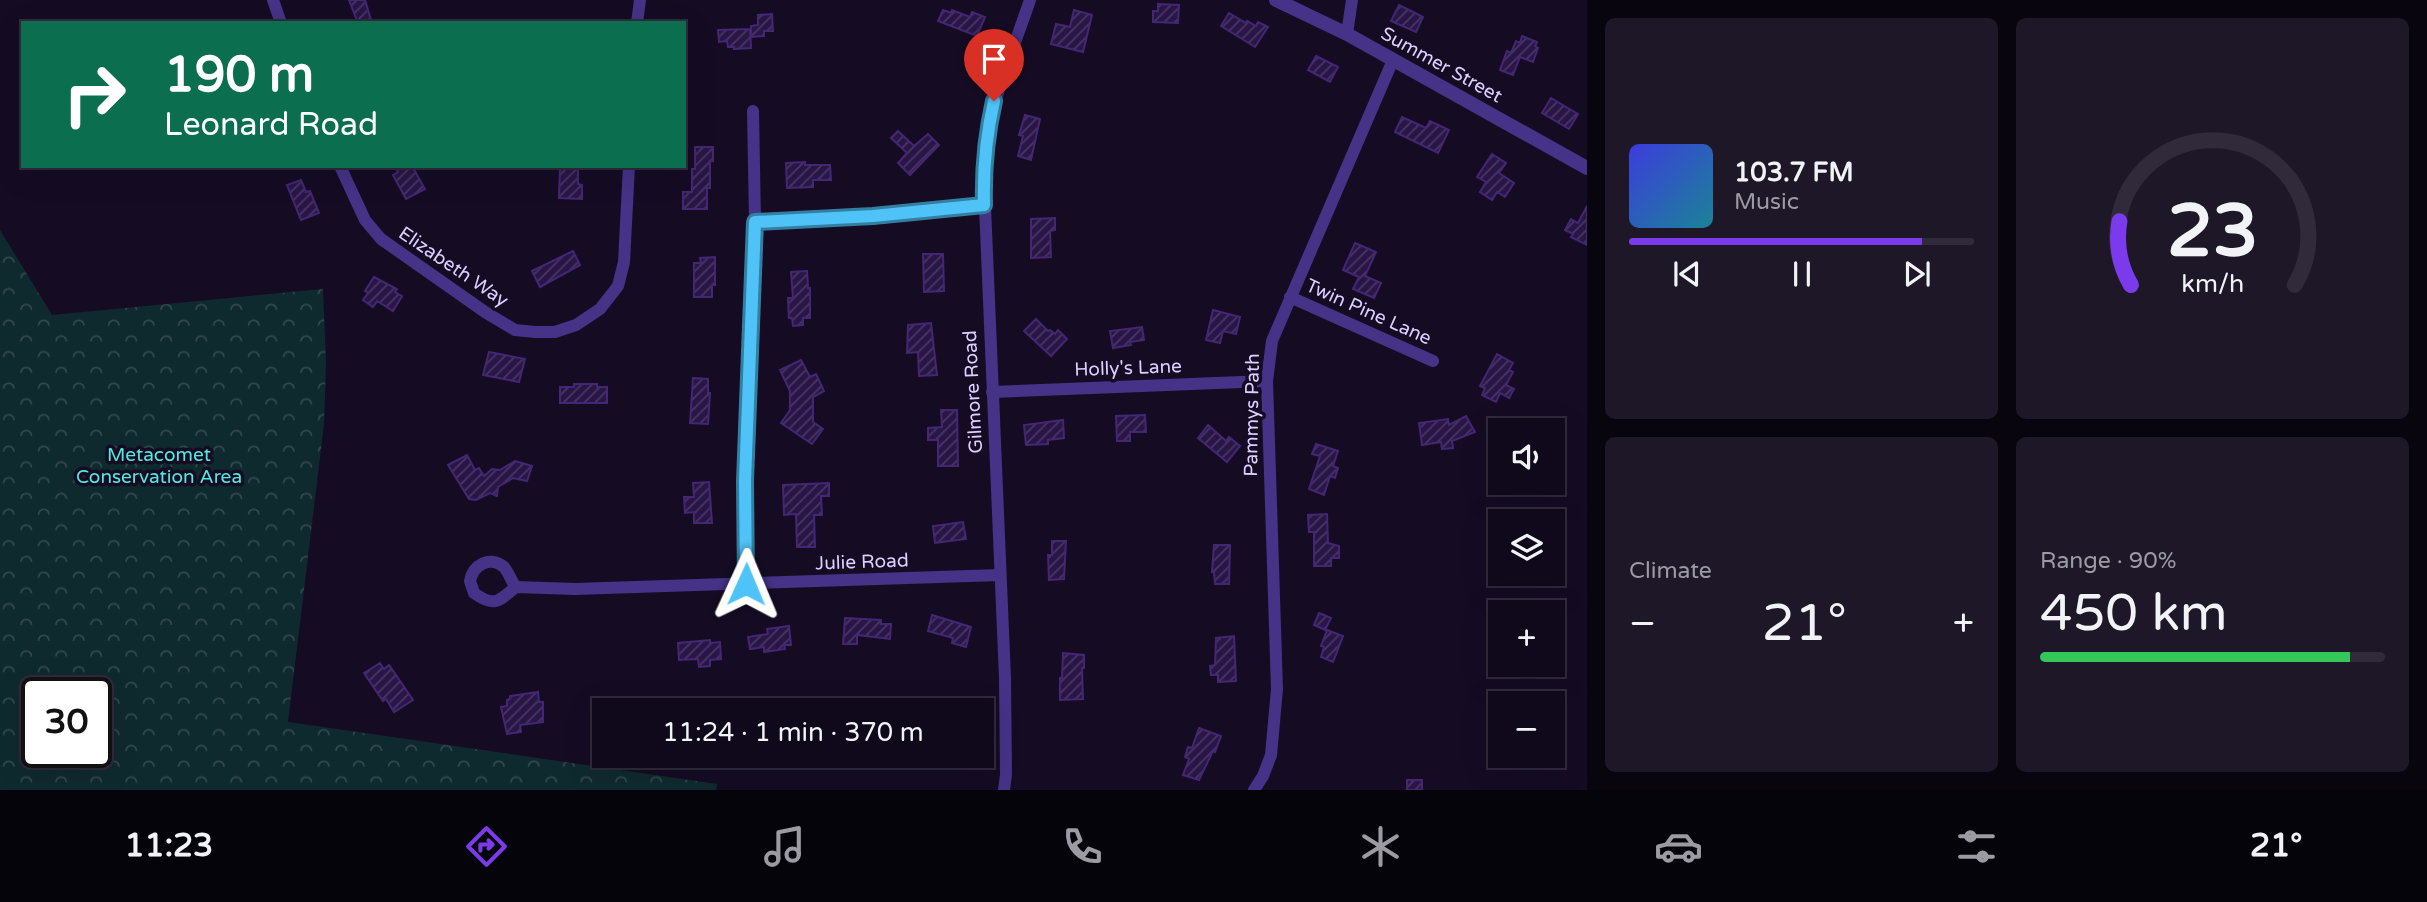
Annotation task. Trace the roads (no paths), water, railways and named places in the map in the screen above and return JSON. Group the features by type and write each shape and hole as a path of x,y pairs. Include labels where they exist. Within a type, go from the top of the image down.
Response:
{"street":[{"path":"272,0 280,21"},
{"path":"637,21 640,0"},
{"name":"Gilmore Road","path":"1004,790 1006,678 983,159 994,101 1030,0"},
{"name":"Summer Street","path":"1276,0 1347,34 1587,168"},
{"path":"1347,34 1352,0"},
{"name":"Pammys Path","path":"1254,790 1271,755 1276,689 1267,381 1272,341 1393,60"},
{"path":"746,584 745,481 755,222 752,111"},
{"name":"Elizabeth Way","path":"341,168 365,220 381,239 495,318 515,330 535,332 555,332 576,325 600,309 618,286 624,262 629,168"},
{"path":"755,222 873,216 984,205"},
{"name":"Twin Pine Lane","path":"1290,296 1433,361"},
{"name":"Holly's Lane","path":"992,392 1267,381"},
{"name":"Julie Road","path":"516,587 575,590 1000,575"}],"park label":[{"name":"Metacomet Conservation Area","path":"159,465"}]}
